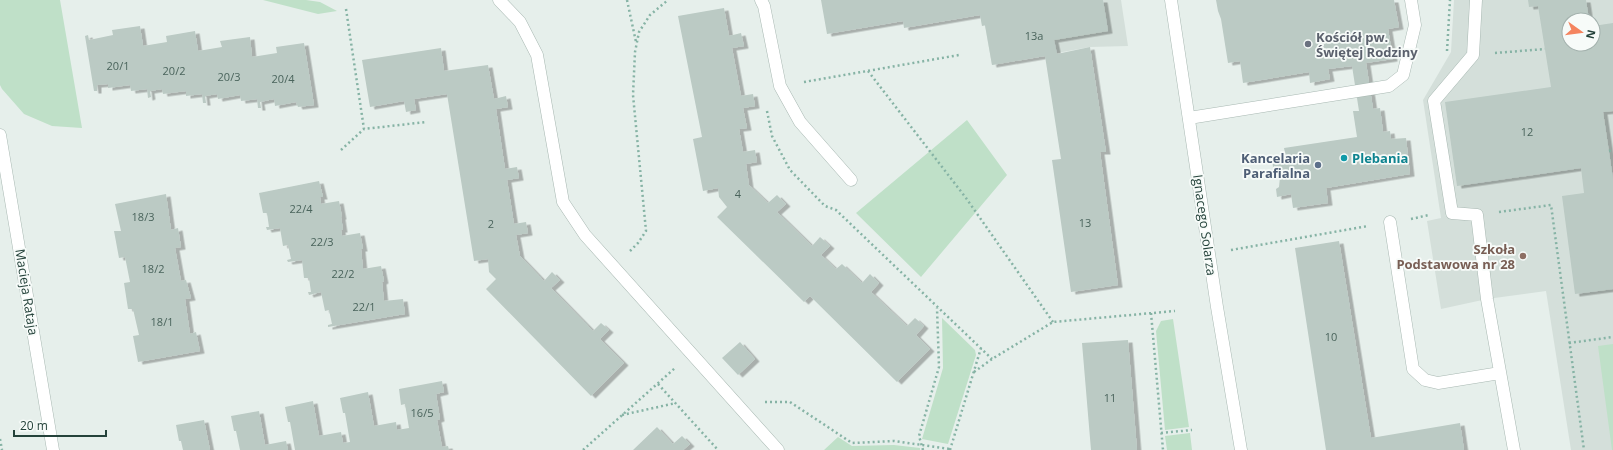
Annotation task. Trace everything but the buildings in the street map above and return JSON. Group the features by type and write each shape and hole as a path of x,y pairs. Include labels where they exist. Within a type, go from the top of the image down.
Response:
{"street":[{"path":"499,0 520,22 537,55 563,202 585,235 778,450"},
{"path":"762,0 780,86 800,122 851,180"},
{"name":"Ignacego Solarza","path":"1171,0 1209,254 1241,450"},
{"path":"1189,118 1389,86 1403,75 1415,25 1411,0"},
{"path":"1476,0 1473,55 1434,101 1452,213 1477,215 1487,299 1514,450"},
{"name":"Macieja Rataja","path":"0,135 53,450"},
{"path":"1390,222 1413,369 1425,380 1438,383 1500,373"}],"path":[{"path":"627,0 636,45"},
{"path":"628,252 638,243 646,231 633,95 636,45 639,32 650,15 668,0"},
{"path":"346,9 364,129"},
{"path":"1473,55 1545,49"},
{"path":"806,82 959,55"},
{"path":"868,71 966,198 1053,322"},
{"path":"340,150 364,129 426,122"},
{"path":"1609,151 1613,150"},
{"path":"1477,215 1551,205 1584,450"},
{"path":"1209,254 1435,214"},
{"path":"923,450 920,436 939,367 937,308"},
{"path":"974,372 992,359 1053,322 1175,311"},
{"path":"1151,313 1163,450"},
{"path":"949,318 992,359"},
{"path":"1569,343 1613,337"},
{"path":"734,401 790,402 852,443 894,441 950,449 981,348"},
{"path":"583,450 691,353"},
{"path":"658,384 718,450"},
{"path":"622,415 676,403"},
{"path":"1161,433 1192,430"},
{"path":"0,439 2,450"}],"shaded area":[{"path":"980,0 1121,0 1128,46 1090,47 992,65 985,26 982,26"},
{"name":"Szkoła Podstawowa nr 28","path":"1454,0 1613,0 1613,450 1571,450 1546,291 1487,299 1441,309 1427,221 1441,218 1423,100 1451,52"}],"green space":[{"path":"0,0 60,0 82,128 52,126 24,114 2,89 0,85"},
{"path":"263,0 306,0 320,2 337,11 318,14"},
{"path":"967,120 1007,175 921,277 856,213"},
{"path":"942,318 975,350 976,355 948,444 922,439 943,368"},
{"path":"1173,319 1189,427 1165,430 1156,331 1161,321"},
{"path":"1613,344 1613,450 1612,450 1598,346"},
{"path":"1190,433 1192,450 1167,450 1165,436"},
{"path":"838,437 852,446 894,445 920,448 920,450 824,450"}],"place":[{"name":"Kościół pw. Świętej Rodziny","path":"1308,44"},
{"name":"Plebania","path":"1344,158"},
{"name":"Kancelaria Parafialna","path":"1318,165"},
{"name":"Szkoła Podstawowa nr 28","path":"1523,256"}]}
